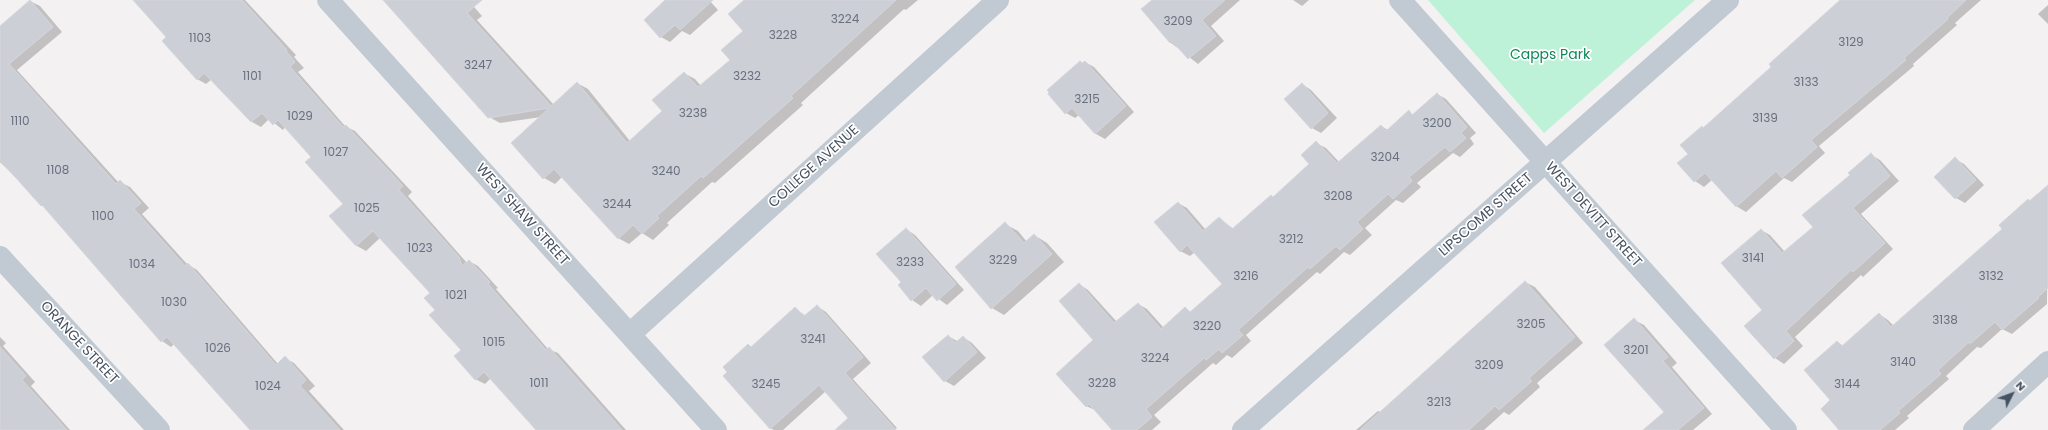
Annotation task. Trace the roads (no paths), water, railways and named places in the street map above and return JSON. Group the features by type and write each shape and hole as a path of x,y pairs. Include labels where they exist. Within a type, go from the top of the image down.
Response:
{"street":[{"name":"WEST SHAW STREET","path":"328,0 716,430"},
{"name":"COLLEGE AVENUE","path":"630,334 998,0"},
{"name":"WEST DEVITT STREET","path":"1400,0 1786,430"},
{"name":"LIPSCOMB STREET","path":"1243,430 1728,0"},
{"name":"ORANGE STREET","path":"0,257 159,430"},
{"path":"1974,430 2048,362"}],"park label":[{"name":"Capps Park","path":"1550,55"}]}
